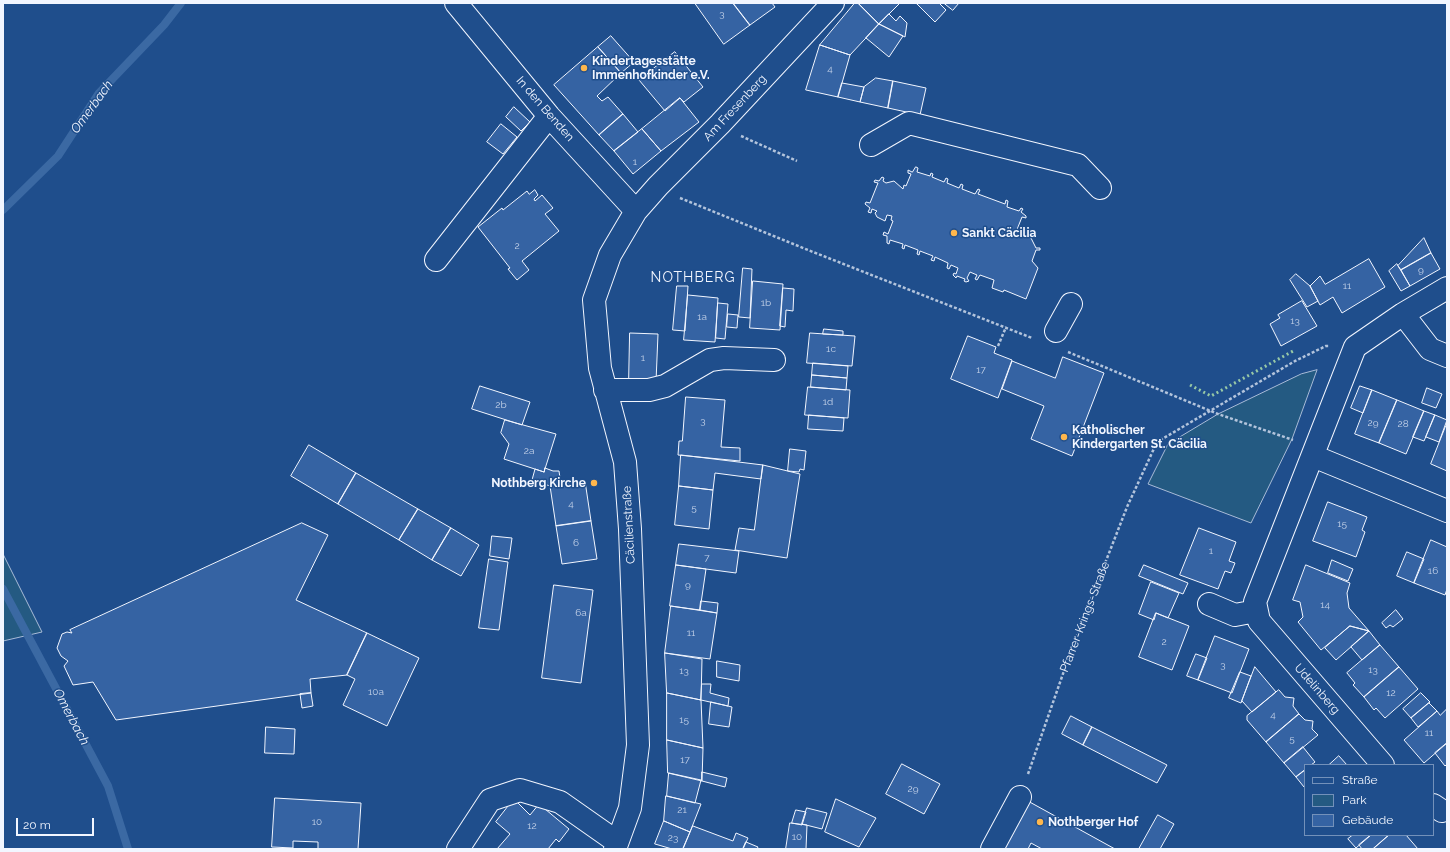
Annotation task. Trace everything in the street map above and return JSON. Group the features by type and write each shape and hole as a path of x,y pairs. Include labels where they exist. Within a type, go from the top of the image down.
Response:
{"street":[{"name":"In den Benden","path":"456,3 549,116 636,211"},
{"name":"Am Fresenberg","path":"636,211 658,186 720,124 833,3"},
{"path":"436,260 549,116"},
{"path":"871,146 909,123 1078,164 1100,188"},
{"name":"Cäcilienstraße","path":"616,846 630,808 638,745 630,529 624,462 600,368 594,300 610,255 636,211"},
{"path":"1209,604 1235,615 1256,611 1255,602 1355,347 1403,314 1447,288"},
{"path":"1052,338 1071,304"},
{"path":"1403,314 1430,349 1447,356"},
{"path":"605,390 649,390 665,386 710,360 724,358 774,360"},
{"path":"1314,453 1447,511"},
{"name":"Udelinberg","path":"1256,611 1259,621 1382,764"},
{"path":"458,849 490,800 520,790 560,802 616,846"},
{"path":"992,849 1020,797"}],"path":[{"path":"745,139 797,161"},
{"path":"658,186 693,204 1006,327 1052,338 1210,410 1314,453"},
{"path":"998,346 1006,327"},
{"name":"Pfarrer-Krings-Straße","path":"1020,797 1072,648 1127,507 1157,442 1295,361 1326,346 1355,347"}],"green space":[{"path":"1317,370 1292,439 1251,523 1148,484 1168,444 1218,414 1301,374"},
{"path":"3,554 42,632 3,641"}],"building":[{"path":"695,3 733,3 750,25 724,44"},
{"path":"733,3 772,3 775,7 750,25"},
{"path":"855,3 858,3 879,24 850,55 820,45"},
{"path":"858,3 900,3 879,24"},
{"path":"939,3 946,10 935,22 917,4"},
{"path":"944,3 959,3 953,10"},
{"path":"889,14 896,21 900,16 907,23 905,37 879,24"},
{"path":"879,24 903,36 889,57 866,38"},
{"path":"611,36 634,62 621,73 598,47"},
{"path":"820,45 850,55 838,97 806,90"},
{"path":"598,47 621,73 597,96 602,101 608,97 623,114 599,135 554,85"},
{"path":"675,52 703,87 684,102 680,98 665,111 639,80"},
{"path":"876,78 893,81 888,108 860,102 864,87"},
{"path":"893,81 926,88 920,115 888,108"},
{"path":"842,83 864,87 860,102 838,97"},
{"path":"680,98 699,122 661,151 642,129"},
{"path":"514,107 530,122 521,131 506,117"},
{"path":"623,114 638,132 614,151 599,135"},
{"path":"501,124 517,137 503,154 487,142"},
{"path":"642,129 661,151 633,174 614,151"},
{"name":"Sankt Cäcilia","path":"916,167 918,168 917,172 930,176 931,173 933,174 932,177 944,182 946,178 948,179 947,183 959,188 961,184 963,185 962,189 975,194 978,189 980,190 978,194 1005,204 1006,200 1008,201 1007,207 1019,211 1021,208 1023,209 1021,212 1026,216 1026,218 1022,217 1016,232 1029,236 1032,233 1034,235 1031,238 1036,248 1040,248 1040,250 1036,250 1032,261 1038,268 1026,299 1004,290 1003,292 992,288 994,280 980,275 977,280 975,279 977,275 970,272 967,278 969,281 966,282 964,281 965,279 957,276 956,278 953,275 954,273 956,274 958,268 951,265 949,269 947,268 948,263 935,257 934,261 931,260 933,256 920,251 919,255 917,254 918,250 905,245 904,249 902,248 903,244 890,240 889,244 887,243 887,236 883,235 884,232 888,234 893,221 891,220 892,216 887,215 885,221 877,217 875,213 877,211 872,209 871,213 868,212 870,208 865,204 866,202 870,203 878,183 874,182 875,180 879,181 882,177 884,178 883,181 886,183 894,181 903,189 904,185 906,186 911,174 908,173 908,170 912,172"},
{"path":"535,190 538,195 534,199 535,201 542,195 553,208 545,214 559,231 522,261 529,270 517,280 508,269 510,268 478,227 527,191 529,194"},
{"path":"1424,238 1431,253 1401,270 1398,266"},
{"path":"1431,253 1440,269 1410,286 1401,270"},
{"path":"1369,259 1385,287 1342,313 1333,297 1320,305 1310,286 1320,276 1325,284"},
{"path":"1397,264 1410,286 1401,291 1389,271"},
{"path":"743,268 752,269 750,318 739,317"},
{"path":"1296,274 1310,286 1318,301 1307,307 1290,280"},
{"path":"753,281 783,284 780,330 750,328"},
{"path":"677,286 688,286 685,331 673,330"},
{"path":"783,288 794,289 793,311 786,310 785,327 780,326"},
{"path":"688,295 718,298 715,342 684,340"},
{"path":"1302,301 1317,326 1281,346 1270,324 1280,318 1278,315"},
{"path":"718,303 728,304 725,339 716,338"},
{"path":"728,314 738,315 737,328 727,327"},
{"path":"824,329 843,331 843,335 823,334"},
{"path":"630,333 658,334 656,382 629,382"},
{"path":"810,333 855,336 852,366 807,363"},
{"path":"968,336 996,347 994,353 1012,360 998,398 951,379"},
{"path":"1063,357 1104,373 1072,456 1031,439 1044,406 1002,389 1012,361 1055,378"},
{"path":"813,363 848,366 847,378 812,375"},
{"path":"812,375 847,378 846,390 811,387"},
{"path":"480,386 530,402 522,425 472,409"},
{"path":"1360,386 1372,390 1363,413 1351,408"},
{"path":"808,387 850,390 848,418 805,415"},
{"path":"1427,388 1442,394 1436,408 1422,403"},
{"path":"1372,390 1397,400 1379,443 1355,434"},
{"path":"686,397 725,400 721,447 740,448 740,461 678,455 679,441 682,441"},
{"path":"1397,400 1424,411 1406,454 1379,443"},
{"path":"1424,411 1435,415 1424,441 1413,437"},
{"path":"809,415 844,418 843,431 808,429"},
{"path":"1435,415 1447,420 1439,442 1426,437"},
{"path":"505,420 556,434 544,472 504,459 509,444 501,433"},
{"path":"1446,426 1447,427 1447,471 1431,464"},
{"path":"309,445 356,473 338,504 291,476"},
{"path":"790,449 806,451 804,470 800,469 799,472 788,471"},
{"path":"681,455 763,465 761,479 715,473 713,490 679,486"},
{"path":"763,465 800,474 787,558 735,550 739,528 754,530"},
{"path":"545,468 553,471 559,471 561,485 550,486 532,480 535,469 544,472"},
{"path":"356,473 418,509 399,540 338,504"},
{"path":"585,481 591,521 556,526 550,486"},
{"path":"679,486 713,490 709,529 675,525"},
{"path":"1328,502 1367,517 1362,530 1365,532 1356,557 1313,541"},
{"path":"418,509 451,528 432,560 399,540"},
{"path":"591,521 597,559 562,564 556,526"},
{"path":"302,523 328,535 296,600 367,633 347,675 310,679 311,693 116,720 93,682 73,685 64,666 68,661 61,656 57,648 62,634 67,632 72,633 70,630"},
{"path":"451,528 479,545 461,576 432,560"},
{"path":"1199,528 1236,542 1229,561 1235,563 1231,573 1225,571 1218,589 1180,575"},
{"path":"492,536 512,538 509,559 490,556"},
{"path":"1431,540 1447,547 1447,589 1445,595 1414,583"},
{"path":"679,544 739,551 736,573 676,565"},
{"path":"1407,552 1424,559 1414,583 1397,576"},
{"path":"489,559 508,562 499,630 479,628"},
{"path":"1332,560 1353,569 1348,581 1328,573"},
{"path":"676,565 706,569 700,610 670,606"},
{"path":"1144,565 1188,583 1183,594 1139,576"},
{"path":"1306,565 1350,583 1347,593 1349,608 1369,631 1350,626 1321,650 1298,622 1303,617 1300,602 1293,600"},
{"path":"1151,582 1179,593 1168,618 1156,613 1154,620 1139,614"},
{"path":"554,585 593,590 581,683 542,678"},
{"path":"701,601 718,603 717,613 700,610"},
{"path":"671,606 717,613 710,659 665,653"},
{"path":"1396,610 1403,619 1393,627 1390,625 1386,628 1382,623"},
{"path":"1156,613 1189,626 1172,670 1139,657"},
{"path":"1350,626 1369,631 1336,660 1325,648"},
{"path":"1369,631 1380,645 1362,660 1351,647"},
{"path":"367,633 419,658 387,726 343,705 355,679 347,675"},
{"path":"1215,636 1249,649 1232,693 1198,680"},
{"path":"1380,645 1399,667 1364,697 1353,685 1355,683 1347,673"},
{"path":"665,653 702,659 701,700 667,693"},
{"path":"1196,654 1207,658 1198,680 1187,676"},
{"path":"717,661 740,665 739,681 717,677"},
{"path":"1255,667 1276,692 1252,712 1242,701"},
{"path":"1399,667 1418,689 1385,718 1376,708 1374,710 1364,697"},
{"path":"1240,672 1251,676 1241,703 1229,698"},
{"path":"702,684 711,684 710,693 729,698 728,706 701,700"},
{"path":"1279,690 1285,697 1294,698 1293,706 1299,714 1266,742 1247,720 1247,716"},
{"path":"311,693 313,706 302,708 300,694"},
{"path":"667,693 701,700 703,748 667,740"},
{"path":"1421,693 1430,702 1411,718 1403,709"},
{"path":"711,702 732,707 729,727 709,724"},
{"path":"1429,703 1437,711 1418,727 1411,718"},
{"path":"1447,709 1447,743 1424,763 1404,740 1437,711 1440,715"},
{"path":"1299,714 1305,720 1313,721 1312,729 1318,735 1284,763 1266,742"},
{"path":"1071,716 1092,727 1083,745 1062,734"},
{"path":"266,727 295,729 294,754 265,753"},
{"path":"1092,727 1167,765 1157,783 1083,745"},
{"path":"667,740 703,748 702,781 668,773"},
{"path":"1447,743 1447,764 1445,766 1435,753"},
{"path":"1303,747 1315,762 1312,764 1304,764 1304,771 1296,777 1284,763"},
{"path":"1339,756 1346,764 1330,764"},
{"path":"902,764 940,784 924,814 886,794"},
{"path":"1304,771 1304,787 1296,777"},
{"path":"702,772 727,778 725,787 702,781"},
{"path":"669,773 701,780 695,803 667,796"},
{"path":"666,796 701,804 690,832 664,821"},
{"path":"275,798 361,803 358,849 318,849 318,842 293,841 293,848 272,847"},
{"path":"514,799 530,815 539,804 569,829 559,842 556,839 548,849 497,849 510,834 496,822"},
{"path":"836,799 876,818 859,847 825,832"},
{"name":"Nothberger Hof","path":"1026,800 1115,849 1042,849 1031,843 1028,849 999,849"},
{"path":"807,808 827,813 822,829 802,824"},
{"path":"796,810 806,812 802,825 792,823"},
{"name":"Nothberger Hof","path":"1158,815 1174,824 1160,849 1139,849"},
{"path":"664,821 690,832 683,849 672,849 655,844"},
{"path":"790,823 807,825 806,849 786,849"},
{"path":"693,826 733,841 736,833 748,838 743,849 683,849"},
{"path":"1352,836 1370,836 1356,848 1348,839"},
{"path":"1370,836 1388,836 1373,849 1362,849 1359,845"},
{"path":"1388,836 1407,836 1418,849 1373,849"},
{"path":"746,842 758,847 757,849 743,849"}],"waterway":[{"name":"Omerbach","path":"3,210 58,156 99,93 164,25 181,3"},
{"name":"Omerbach","path":"3,589 108,786 128,849"}],"hedge":[{"path":"1190,385 1211,396 1295,350"}],"place":[{"name":"Kindertagesstätte Immenhofkinder e.V.","path":"584,68"},
{"name":"Sankt Cäcilia","path":"954,233"},
{"name":"Katholischer Kindergarten St. Cäcilia","path":"1064,437"},
{"name":"Nothberg Kirche","path":"594,483"},
{"name":"Nothberger Hof","path":"1040,822"}],"district":[{"name":"NOTHBERG","path":"693,278"}]}
